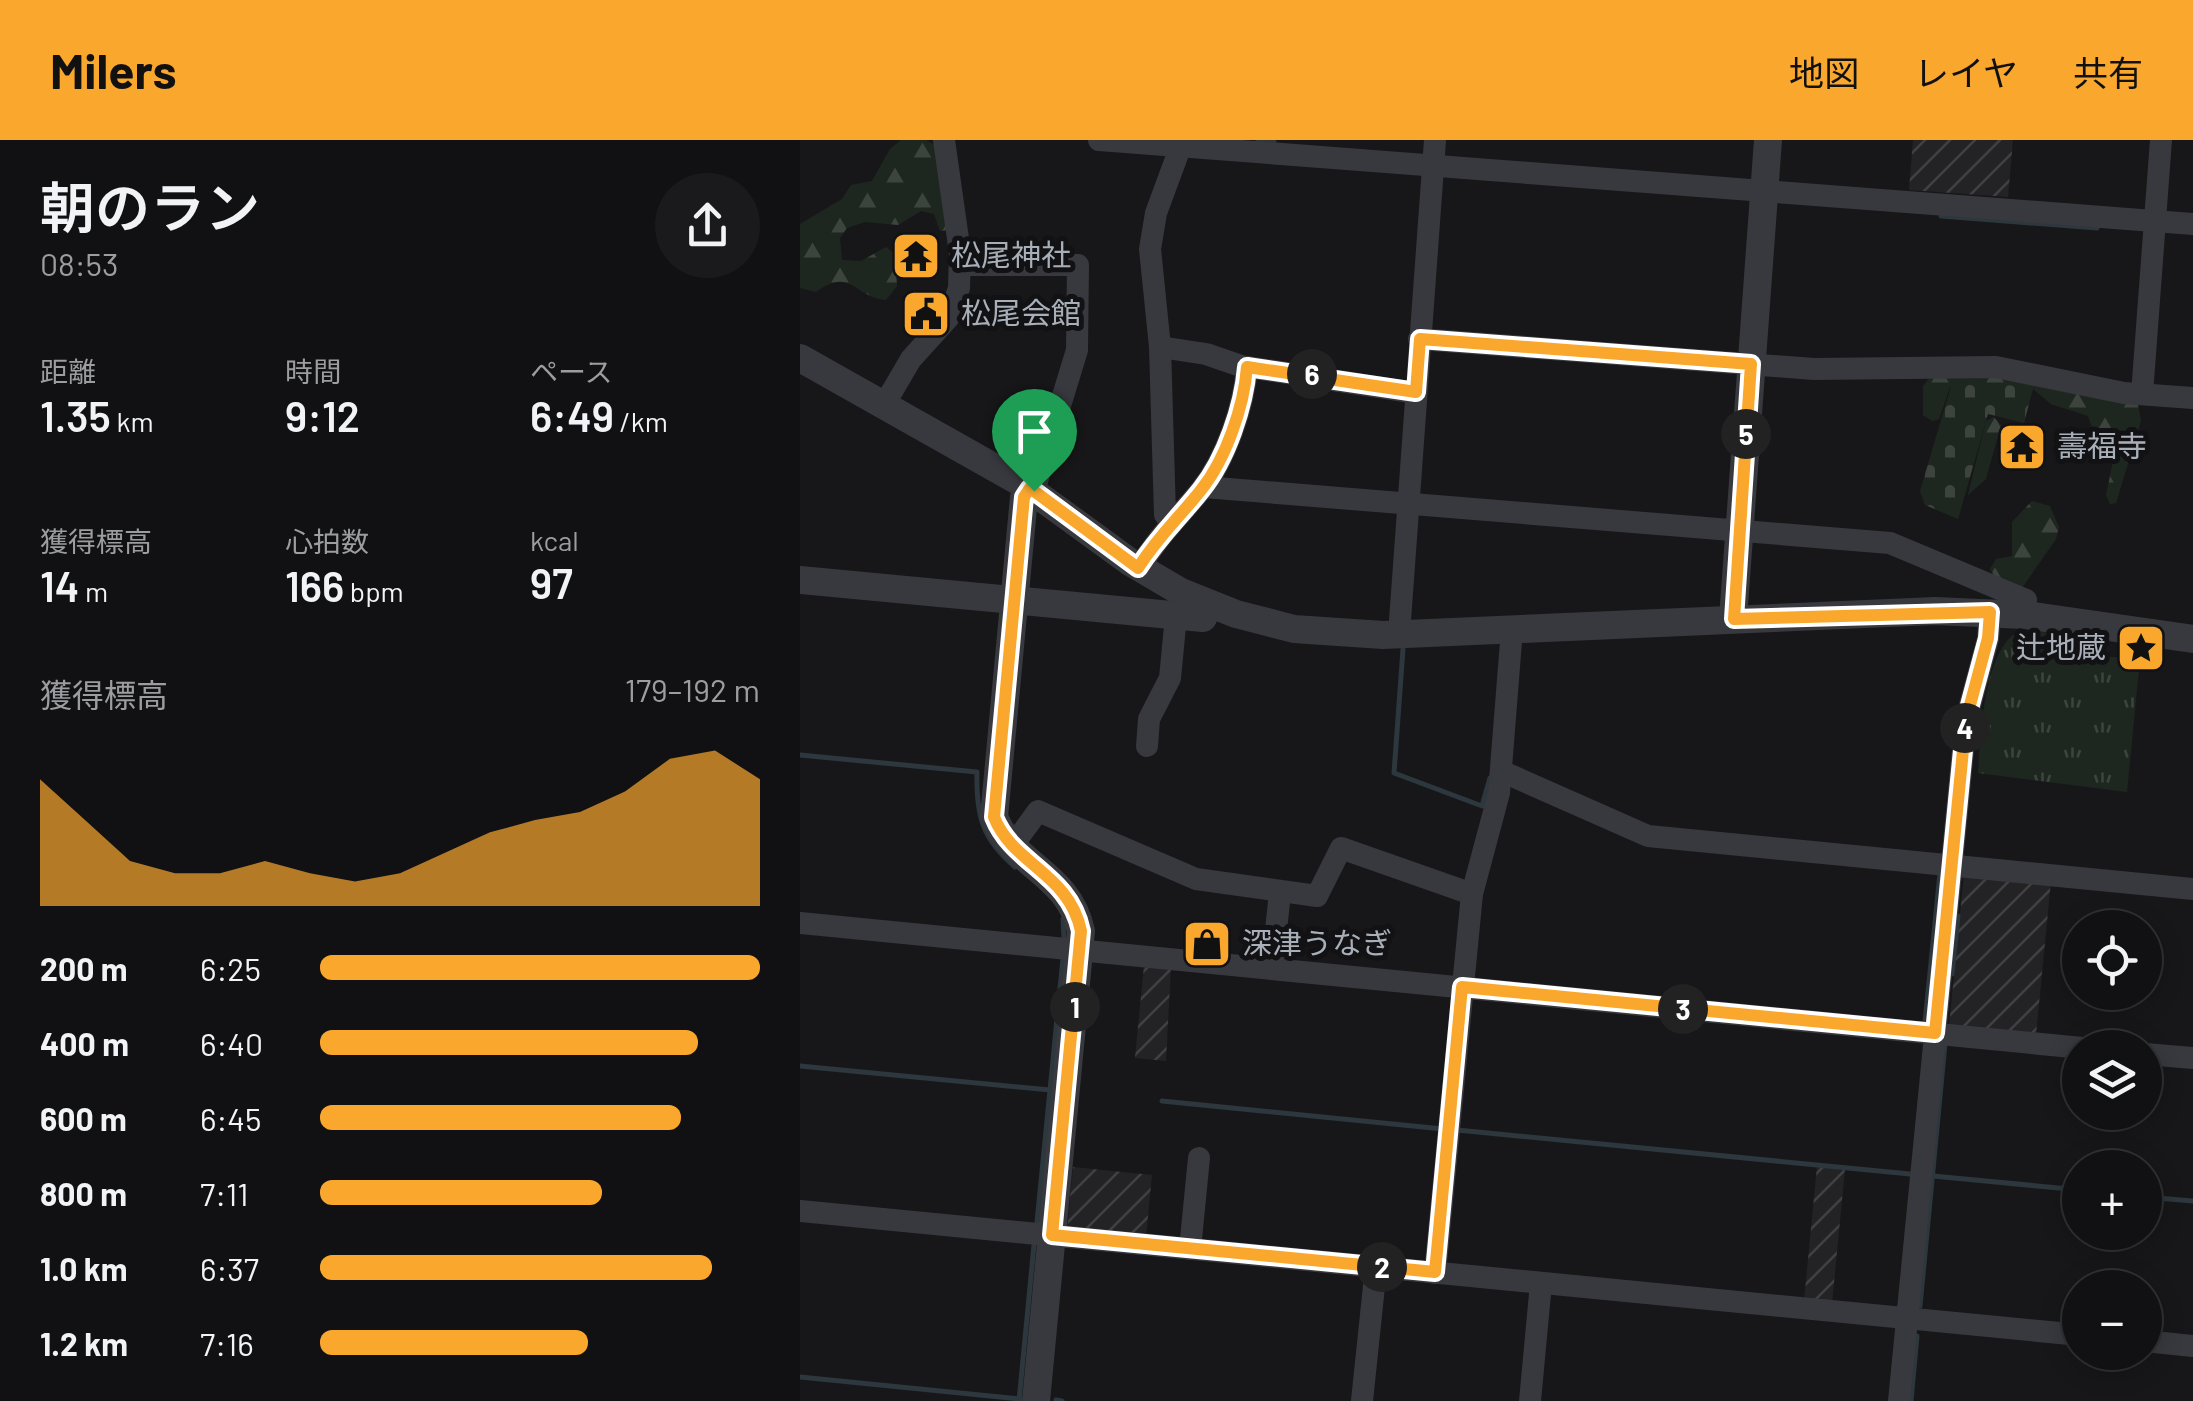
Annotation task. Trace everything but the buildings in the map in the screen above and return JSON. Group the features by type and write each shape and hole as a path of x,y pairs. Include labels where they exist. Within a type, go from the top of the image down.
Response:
{"street":[{"path":"884,405 911,359 950,317 961,265 944,140"},
{"path":"1099,140 1183,143 1432,166 2193,224"},
{"path":"1399,634 1434,140"},
{"path":"1734,619 1768,140"},
{"path":"2142,394 2160,140"},
{"path":"1170,520 1165,515 1160,348 1151,231 1183,143"},
{"path":"961,265 1078,265 1078,350 1032,489 1024,497 994,802 1000,830 1069,896 1078,913 1080,950 1036,1401"},
{"path":"1420,339 1814,369 1996,367 2142,394 2193,398"},
{"path":"1160,348 1194,351 1247,367 1416,392"},
{"path":"800,358 1032,489 1138,568 1209,604 1294,629 1399,634 1990,612 2193,639"},
{"path":"1138,568 1170,520 1204,488 1234,422 1247,367"},
{"path":"1204,488 1872,540 1908,548 2026,600 2025,615"},
{"path":"800,580 1203,618 1209,604"},
{"path":"1899,1401 1968,703 1988,638 1990,612"},
{"path":"1146,746 1149,718 1170,678 1176,616"},
{"path":"1435,1272 1472,894 1501,772 1512,629"},
{"path":"1501,772 1648,836 2193,889"},
{"path":"1014,845 1038,811 1196,879 1317,896 1341,848 1472,894"},
{"path":"1272,969 1280,892"},
{"path":"800,923 2062,1046"},
{"path":"2162,1055 2193,1058"},
{"path":"1190,1248 1199,1158"},
{"path":"800,1211 2062,1333"},
{"path":"1362,1401 1376,1267"},
{"path":"1530,1401 1541,1283"},
{"path":"2162,1343 2193,1346"}],"shaded area":[{"path":"1913,140 2013,140 2008,197 1909,190"},
{"path":"1964,873 2051,881 2036,1035 1949,1026"},
{"path":"1144,965 1171,967 1166,1061 1135,1058"},
{"path":"1817,1166 1845,1169 1832,1304 1804,1301"},
{"path":"1073,1167 1152,1175 1146,1237 1067,1230"}],"green space":[{"path":"901,140 926,140 938,147 950,230 940,231 934,214 921,211 898,225 865,222 847,228 840,238 842,260 861,261 886,247 895,254 897,286 886,300 846,283 828,285 816,292 800,288 800,224 842,199 851,185 872,181 890,149"},
{"path":"1996,374 2138,405 2141,421 2116,503 2110,504 2106,495 2117,442 2094,433 2088,416 2051,404 2033,389 1950,387 1939,419 1932,421 1923,415 1923,386 1931,376"},
{"path":"1952,383 1995,383 2033,389 2024,423 1988,414 1958,519 1925,505 1920,491"},
{"path":"1994,417 2001,425 1986,479 1968,495 1986,421"},
{"path":"2032,501 2050,506 2059,527 2056,539 2022,588 1995,577 1990,569 1996,559 2012,556 2012,522"},
{"path":"2017,632 2061,633 2060,653 2140,659 2127,792 1978,773 1991,676 1997,658"}],"waterway":[{"path":"1258,141 1274,142"},
{"path":"1941,216 2097,228"},
{"path":"1403,649 1394,773 1482,806 1490,778"},
{"path":"800,755 977,772 983,826 995,847 1015,867"},
{"path":"1925,1022 1940,873"},
{"path":"1952,974 1958,916"},
{"path":"1063,919 1064,939"},
{"path":"1037,1222 1063,958"},
{"path":"1920,1306 1945,1044"},
{"path":"800,1066 1050,1090"},
{"path":"1162,1101 1443,1129"},
{"path":"1457,1130 1910,1174"},
{"path":"1933,1176 2062,1188"},
{"path":"2162,1198 2193,1201"},
{"path":"1019,1401 1034,1245"},
{"path":"1911,1401 1917,1336"},
{"path":"800,1377 1020,1399"},
{"path":"1056,1400 1062,1401"}],"place":[{"name":"松尾神社","path":"916,256"},
{"name":"松尾会館","path":"926,314"},
{"name":"壽福寺","path":"2022,447"},
{"name":"辻地蔵","path":"2141,648"},
{"name":"深津うなぎ","path":"1207,944"}],"route":[{"path":"1420,339 1751,364 1734,619 1990,612 1988,638 1968,703 1935,1033 1462,987 1435,1272 1052,1235 1081,931 1069,896 1009,842 994,817 1024,497 1030,488 1034,491 1138,568 1165,525 1204,488 1240,406 1247,367 1416,392 1420,339"}]}
